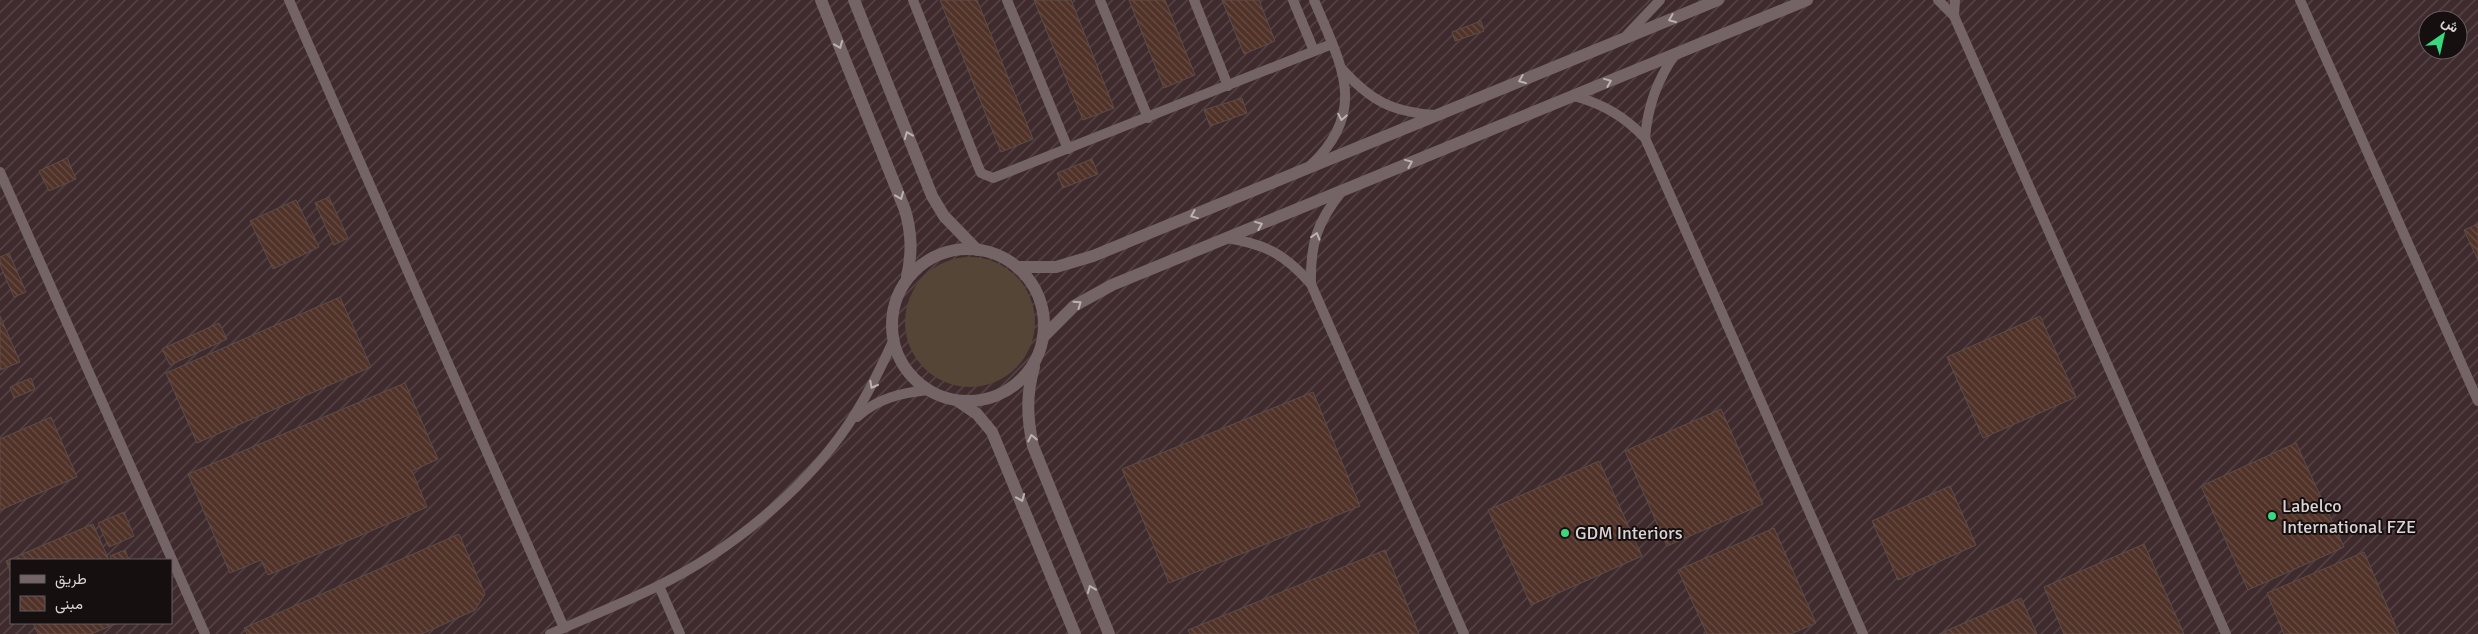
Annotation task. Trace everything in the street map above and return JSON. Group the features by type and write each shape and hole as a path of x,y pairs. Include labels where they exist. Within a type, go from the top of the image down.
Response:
{"street":[{"path":"821,0 906,210 911,233 912,256 907,279"},
{"path":"854,0 932,196 944,216 977,250"},
{"path":"1017,267 1056,267 1075,263 1718,0"},
{"path":"1043,337 1074,306 1092,294 1807,0"},
{"path":"1075,634 992,432 977,414 958,401 928,390 912,377 900,360 893,341 892,319 896,298 907,279 921,265 938,255 957,250 977,250 998,255 1017,267 1030,281 1040,299 1044,318 1043,337 1028,389 1027,418 1033,446 1109,634"},
{"path":"958,401 981,400 1003,393 1022,379 1036,361"}],"lane":[{"path":"289,0 564,628"},
{"path":"913,0 981,173 987,177 1000,176 1332,44"},
{"path":"1007,0 1068,149"},
{"path":"1100,0 1148,118"},
{"path":"1194,0 1228,86"},
{"path":"1293,0 1314,51"},
{"path":"1308,168 1328,149 1341,124 1346,96 1342,68 1314,0"},
{"path":"1622,40 1660,0"},
{"path":"1938,0 1954,16 2226,634"},
{"path":"1954,16 1955,0"},
{"path":"2300,0 2478,401"},
{"path":"1645,138 1647,115 1653,93 1662,73 1675,54"},
{"path":"1342,68 1360,89 1383,104 1409,113 1436,116"},
{"path":"1574,96 1613,110 1645,138 1864,634"},
{"path":"0,172 206,634"},
{"path":"1311,284 1310,258 1316,233 1327,210 1343,190"},
{"path":"1227,238 1251,241 1274,251 1295,265 1311,284 1464,634"},
{"path":"848,426 880,370 893,341"},
{"path":"550,634 659,586 702,561 751,526 781,500 816,465 848,426 864,411 884,399 905,392 928,390"},
{"path":"659,586 680,634"}],"shaded area":[{"path":"0,0 2478,0 2478,634 0,634"},
{"path":"970,257 983,258 995,262 1016,276 1030,297 1034,309 1034,335 1030,347 1016,368 995,382 983,386 970,387 957,386 945,382 924,368 910,347 906,335 905,322 906,309 910,297 924,276 945,262 957,258"}],"building":[{"path":"940,0 977,0 1033,139 1001,152"},
{"path":"1034,0 1071,0 1114,108 1083,120"},
{"path":"1129,0 1165,0 1195,75 1164,88"},
{"path":"1222,0 1259,0 1275,41 1244,54"},
{"path":"1481,21 1484,31 1455,41 1452,32"},
{"path":"1242,98 1247,113 1210,126 1204,110"},
{"path":"67,158 76,179 49,191 39,171"},
{"path":"1092,159 1098,174 1063,188 1057,173"},
{"path":"329,197 348,238 334,245 315,203"},
{"path":"296,200 319,247 273,269 250,221"},
{"path":"2478,224 2478,260 2464,230"},
{"path":"9,253 26,292 14,297 0,265 0,257"},
{"path":"340,297 371,367 197,443 166,373"},
{"path":"0,316 20,362 0,370"},
{"path":"2040,316 2076,397 1983,438 1947,357"},
{"path":"219,323 227,339 170,365 162,349"},
{"path":"31,378 35,389 14,398 10,387"},
{"path":"405,383 438,459 412,471 427,507 268,575 261,560 230,573 188,474"},
{"path":"1313,392 1360,506 1169,583 1122,469"},
{"path":"1721,409 1763,504 1667,546 1625,451"},
{"path":"51,417 77,477 0,510 0,439"},
{"name":"Labelco International FZE","path":"2296,443 2344,547 2248,590 2201,486"},
{"name":"GDM Interiors","path":"1599,461 1642,556 1531,605 1488,510"},
{"path":"1950,486 1976,545 1898,580 1872,521"},
{"path":"124,512 134,536 109,547 98,523"},
{"path":"93,524 109,559 11,559"},
{"path":"1774,528 1816,623 1791,634 1707,634 1678,570"},
{"path":"459,534 485,594 475,610 422,634 247,634 244,628"},
{"path":"2144,544 2184,634 2064,634 2044,587"},
{"path":"125,550 129,559 112,559 110,556"},
{"path":"1385,550 1419,634 1190,634 1188,630"},
{"path":"2364,552 2399,634 2284,634 2267,593"},
{"path":"10,559 10,571 6,561"},
{"path":"2021,598 2037,634 1939,634"},
{"path":"33,624 116,624 91,634 38,634"}],"place":[{"name":"Labelco International FZE","path":"2272,516"},
{"name":"GDM Interiors","path":"1565,533"}]}
